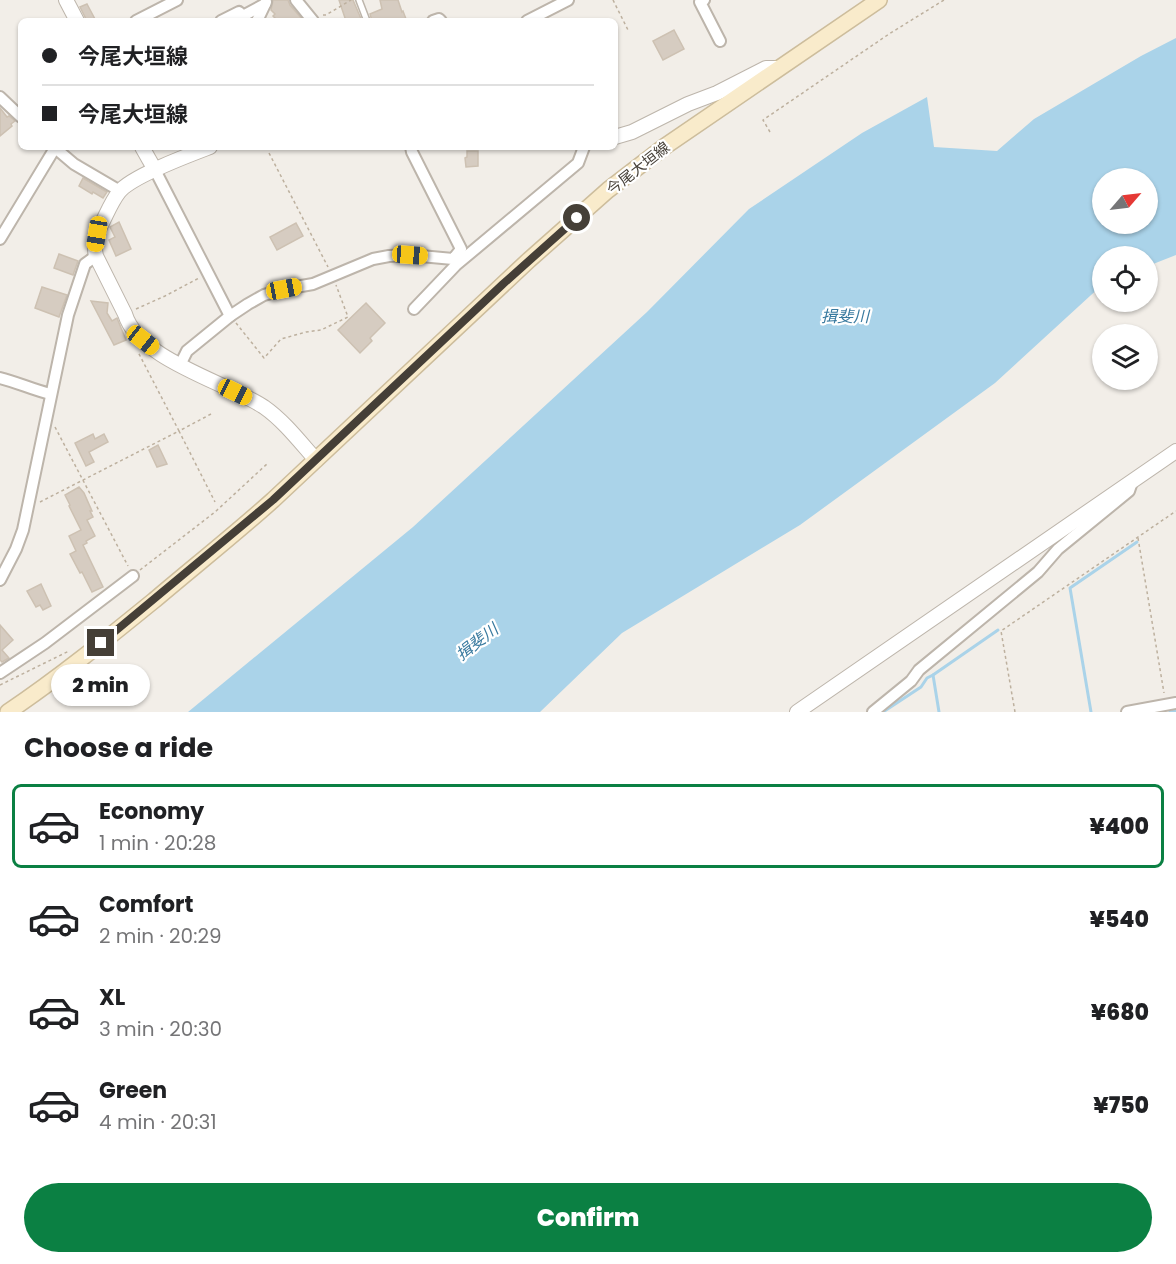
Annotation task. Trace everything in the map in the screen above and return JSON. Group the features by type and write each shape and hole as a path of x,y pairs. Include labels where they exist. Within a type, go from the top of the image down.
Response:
{"main road":[{"name":"今尾大垣線","path":"8,712 116,631 246,524 529,260 608,190 664,147 879,0"}],"street":[{"path":"66,0 75,18"},
{"path":"142,18 177,0"},
{"path":"296,0 311,18"},
{"path":"533,18 568,0"},
{"path":"704,0 700,2 720,41"},
{"path":"227,18 239,12 243,16 266,2"},
{"path":"258,18 266,2"},
{"path":"618,136 632,132 688,104 717,93 766,68 779,68"},
{"path":"0,98 18,114"},
{"path":"0,239 54,150"},
{"path":"57,150 74,164 120,191"},
{"path":"144,150 230,316"},
{"path":"203,150 154,170 134,180 120,191 97,234 94,249 96,256 128,321 143,340 158,352 266,409 285,425 316,460"},
{"path":"180,364 187,351 230,316 264,296 284,289 313,284 373,259 388,256 410,255 453,259 461,249 412,150"},
{"path":"414,309 456,265 578,163 583,150"},
{"path":"0,580 23,530 68,315 85,264 96,256"},
{"path":"0,378 51,394"},
{"path":"797,712 1176,451"},
{"path":"873,712 911,681 919,670 1038,572 1058,549 1129,491 1132,482"},
{"path":"0,673 45,643 133,576"},
{"path":"1127,712 1171,704"}],"lane":[{"path":"359,0 366,18"}],"path":[{"path":"316,18 326,15 351,0"},
{"path":"613,0 629,33"},
{"path":"770,132 763,120 889,34 944,0"},
{"path":"125,314 207,273"},
{"path":"143,340 137,350 215,502"},
{"path":"28,505 34,505 211,414"},
{"path":"46,418 52,422 133,576 215,512 268,463"},
{"path":"1015,712 1001,631 1176,512"},
{"path":"1138,537 1171,704"},
{"path":"0,685 76,648"}],"water":[{"name":"揖斐川","path":"1176,38 1176,255 1158,262 1158,246 1092,246 1092,294 995,383 800,525 622,633 540,712 188,712 413,527 647,312 749,209 862,133 927,97 934,147 997,151 1034,119"}],"building":[{"path":"273,0 288,0 301,18 275,18 271,10"},
{"path":"339,0 353,0 361,18 345,18"},
{"path":"380,0 398,0 406,18 371,18 370,14 382,9"},
{"path":"87,4 94,18 86,18 80,7"},
{"path":"674,30 684,49 663,60 653,41"},
{"path":"0,108 7,117 15,121 0,136"},
{"path":"467,151 478,151 478,166 466,167"},
{"path":"83,178 107,192 103,198 79,186"},
{"path":"119,222 131,249 116,256 109,240 115,237 110,227"},
{"path":"296,223 303,236 277,250 270,237"},
{"path":"59,254 78,261 73,275 54,268"},
{"path":"42,287 67,295 59,317 35,308"},
{"path":"91,301 108,303 107,313 112,321 117,318 126,340 114,345"},
{"path":"366,303 385,323 370,338 372,341 360,353 338,330"},
{"path":"93,434 95,439 104,434 108,442 89,452 94,462 86,466 75,443"},
{"path":"158,445 167,464 157,467 149,450"},
{"path":"79,487 92,511 90,511 93,517 87,520 95,536 83,545 103,587 92,592 70,554 76,551 69,536 81,530 65,495"},
{"path":"41,584 51,606 43,610 40,605 36,607 27,591"},
{"path":"0,625 13,640 2,650 9,658 2,662 0,660"}],"waterway":[{"path":"1091,712 1070,588 1137,542"},
{"path":"933,675 998,630"},
{"path":"883,712 921,687 927,678 933,675 939,712"},
{"path":"1170,712 1176,711"}],"route":[{"path":"101,643 273,500 503,284 577,218"}]}
